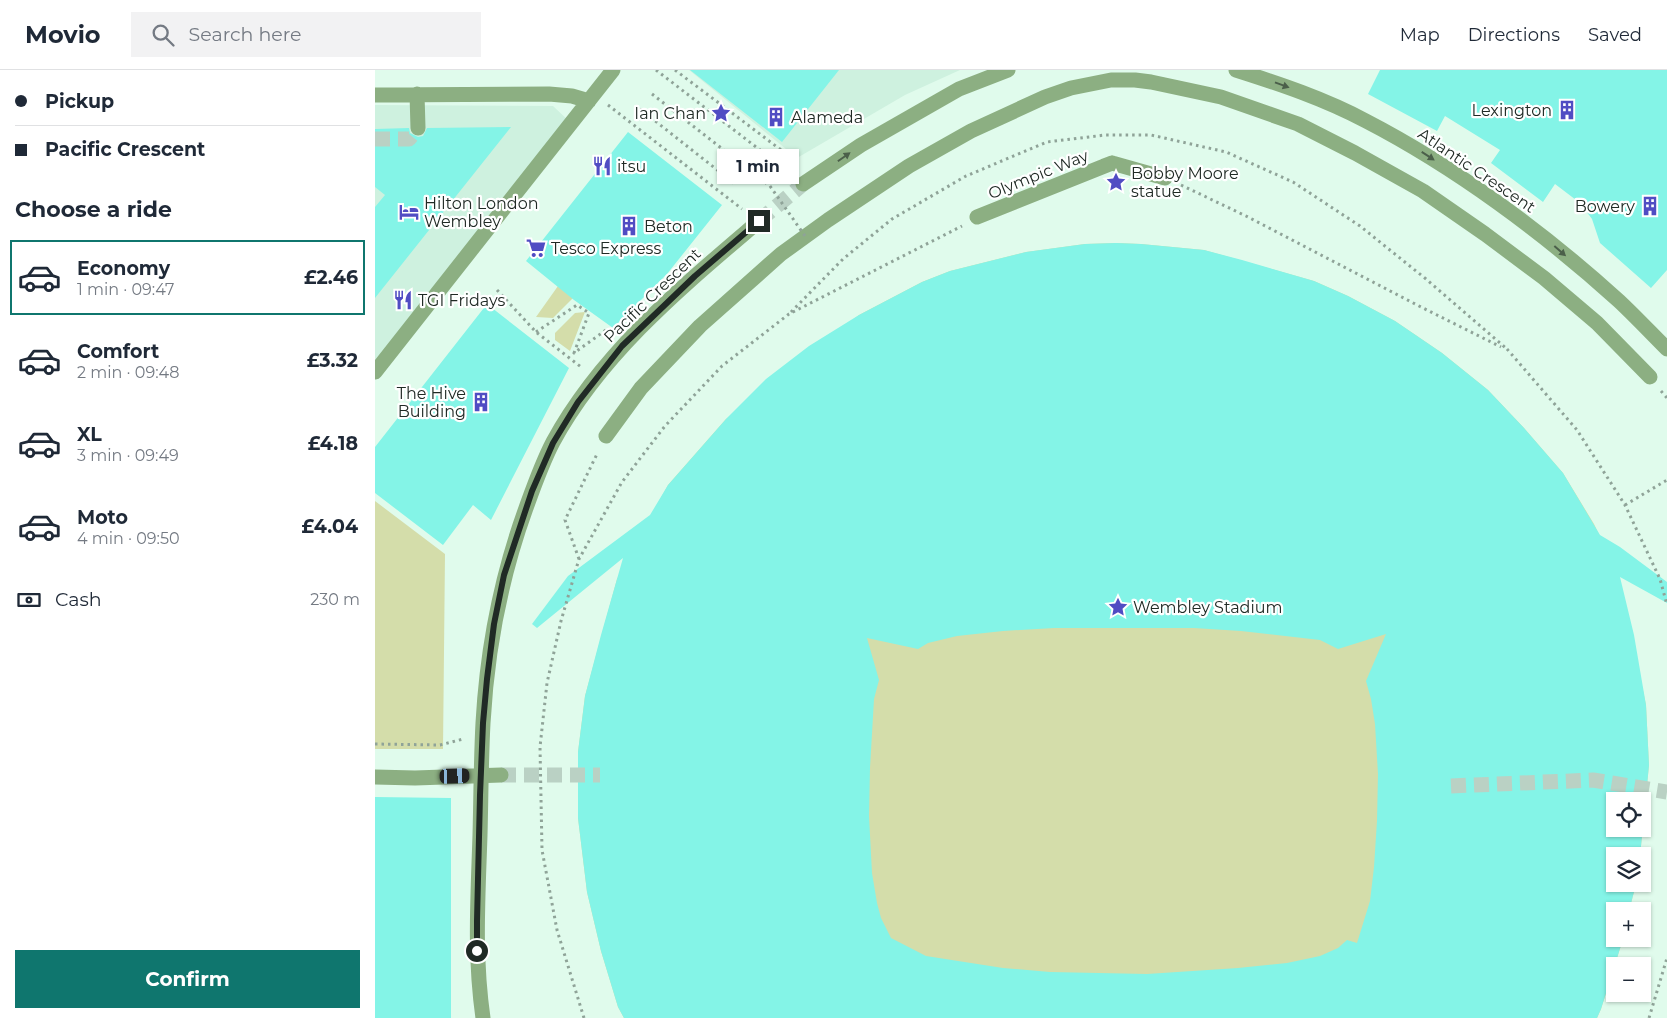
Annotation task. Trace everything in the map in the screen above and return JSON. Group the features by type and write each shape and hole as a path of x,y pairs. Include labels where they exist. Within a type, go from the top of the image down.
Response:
{"street":[{"path":"375,372 613,70"},
{"path":"803,184 861,145 959,89 1007,70"},
{"name":"Atlantic Crescent","path":"1236,70 1280,84 1321,101 1365,120 1417,148 1461,177 1553,245 1619,301 1667,349"},
{"path":"606,436 641,388 700,326 781,254 805,236 909,166 971,131 1045,96 1111,75 1221,97 1298,124 1423,191 1544,278 1597,324 1649,377"},
{"path":"417,94 418,128"},
{"path":"375,95 549,94 592,98"},
{"name":"Olympic Way","path":"977,217 1112,163"},
{"name":"Olympic Way","path":"1055,182 1112,163 1165,178"},
{"name":"Pacific Crescent","path":"483,1018 478,981 477,921 483,723 487,679 494,624 504,575 532,491 553,443 578,402 622,346 695,276 759,221"},
{"path":"375,778 501,775"}],"path":[{"path":"656,70 760,150"},
{"path":"675,70 797,162"},
{"path":"652,94 770,186 805,236"},
{"path":"592,98 741,209"},
{"path":"640,109 735,184"},
{"path":"584,1018 557,930 542,850 540,747 547,683 561,621 579,559 622,482 665,426 722,366 789,314 843,259 892,218 966,176 1047,142 1105,135 1151,135 1226,152 1293,182 1360,226 1426,279 1507,349 1577,430 1625,505 1660,579 1667,605"},
{"path":"1165,178 1200,193 1417,305 1507,349"},
{"path":"789,314 908,254"},
{"path":"497,290 536,332 583,369"},
{"path":"536,332 577,305 589,313 574,354 606,330 616,331"},
{"path":"579,559 565,520 606,436"},
{"path":"1625,505 1667,480"},
{"path":"375,744 440,745 464,739"},
{"path":"1649,1018 1667,958"}],"shaded area":[{"path":"689,70 960,70 905,95 797,158"},
{"path":"375,105 553,106 571,123 375,371"}],"green space":[{"name":"Wembley Stadium","path":"1116,243 1204,250 1314,281 1348,296 1395,321 1442,353 1488,390 1563,473 1594,524 1619,576 1646,705 1649,765 1646,792 1606,792 1606,837 1642,837 1641,847 1606,847 1606,892 1634,892 1631,902 1606,902 1606,947 1620,947 1617,957 1606,957 1606,993 1597,1018 624,1018 618,1007 601,951 587,892 578,818 578,752 585,696 617,579 668,485 726,419 859,315 922,282 950,271 1026,252 1085,244"},
{"path":"558,286 573,298 553,318 536,317"},
{"path":"585,312 570,351 555,340 555,333 575,313"},
{"path":"375,501 445,554 443,749 375,749"}],"building":[{"name":"Alameda","path":"690,70 839,70 782,142"},
{"path":"1380,70 1667,70 1667,270 1651,288 1600,243 1592,219 1580,203 1555,184 1543,202 1491,163 1500,150 1445,116 1437,131 1368,94"},
{"name":"Hilton London Wembley","path":"511,127 375,298 375,207 385,195 375,187 375,129 409,128 410,133 418,137 423,136 427,128"},
{"name":"Beton","path":"628,132 722,205 667,274 613,328 574,300 526,261"},
{"name":"Wembley Stadium","path":"1116,243 1204,250 1314,281 1348,296 1395,321 1442,353 1488,390 1563,473 1600,535 1620,547 1667,582 1667,603 1620,577 1634,635 1646,705 1649,765 1646,792 1606,792 1606,837 1642,837 1641,847 1606,847 1606,892 1634,892 1631,902 1606,902 1606,947 1620,947 1617,957 1606,957 1606,993 1597,1018 624,1018 618,1007 601,951 587,892 578,818 578,752 585,696 623,558 537,628 532,624 568,576 650,515 668,485 726,419 766,379 809,346 859,315 922,282 950,271 1026,252 1085,244","holes":["1054,628 1194,628 1320,640 1338,649 1386,634 1366,681 1375,724 1378,774 1377,821 1370,901 1357,943 1347,940 1338,948 1320,956 1287,963 1147,974 1050,972 1003,968 926,956 891,938 881,918 872,873 869,816 870,768 874,699 879,680 867,638 918,649 928,643 957,636 1003,631"]},
{"name":"The Hive Building","path":"487,304 569,368 491,520 473,505 443,545 375,493 375,447"},
{"path":"375,797 451,798 451,1018 375,1018"}],"tunnel":[{"path":"375,139 409,139 418,128"},
{"path":"759,221 803,184"},
{"path":"501,775 600,775"},
{"path":"1451,786 1593,780 1667,792"}],"place":[{"name":"Lexington","path":"1567,110"},
{"name":"Ian Chan","path":"721,113"},
{"name":"Alameda","path":"776,117"},
{"name":"itsu","path":"602,166"},
{"name":"Bobby Moore statue","path":"1116,182"},
{"name":"Bowery","path":"1650,206"},
{"name":"Hilton London Wembley","path":"409,212"},
{"name":"Beton","path":"629,226"},
{"name":"Tesco Express","path":"536,248"},
{"name":"TGI Fridays","path":"403,300"},
{"name":"The Hive Building","path":"481,402"},
{"name":"Wembley Stadium","path":"1118,607"}],"route":[{"path":"477,951 480,795 487,679 494,624 504,575 516,534 532,491 553,443 578,402 622,346 695,276 759,221"}]}
